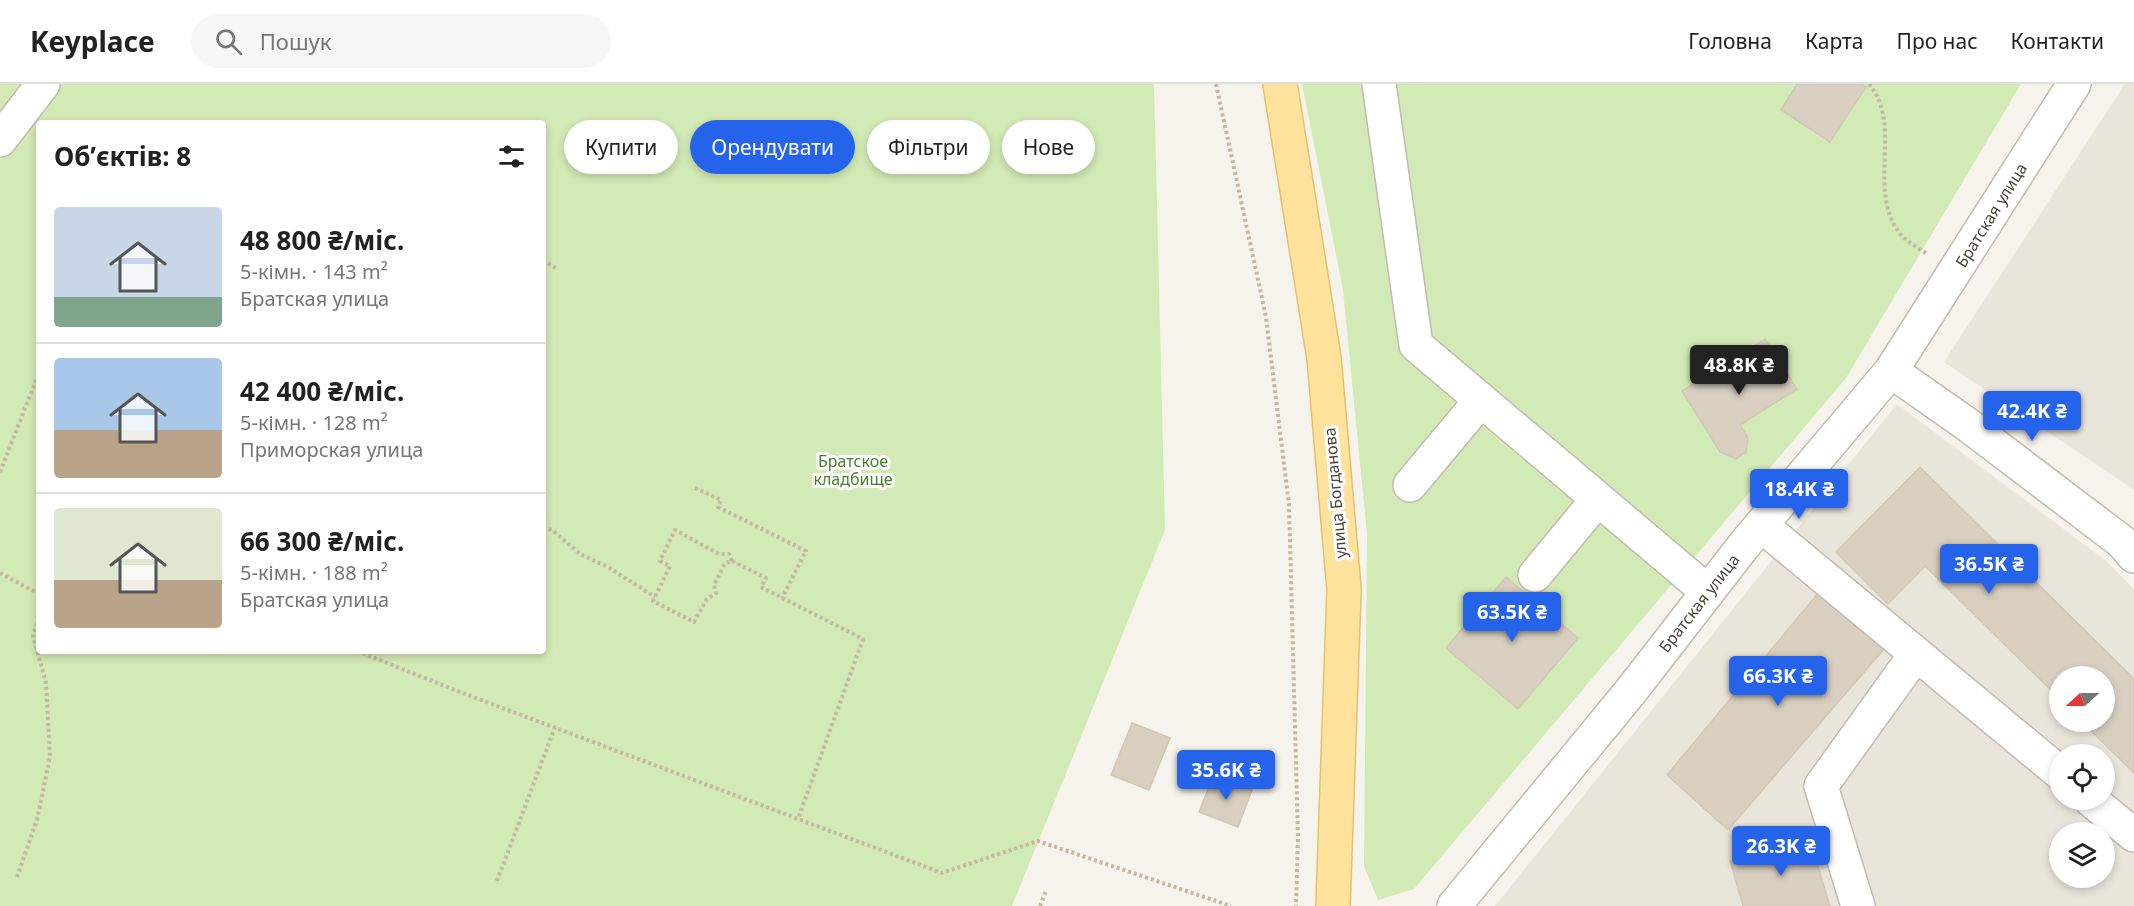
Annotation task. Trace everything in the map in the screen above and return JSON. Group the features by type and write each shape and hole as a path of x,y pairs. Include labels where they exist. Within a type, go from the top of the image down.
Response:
{"main road":[{"name":"улица Богданова","path":"1280,84 1323,358 1344,589 1334,906"}],"street":[{"path":"0,140 43,84"},
{"path":"1379,84 1416,345 1708,592"},
{"name":"Братская улица","path":"1454,906 1631,691 1761,525 1891,371 2074,84"},
{"path":"1891,371 1977,432 2113,535 2134,556"},
{"path":"1410,485 1481,400"},
{"path":"1535,575 1598,499"},
{"path":"1761,525 2049,764"},
{"path":"1858,906 1821,786 1916,654"},
{"path":"2103,810 2134,835"}],"path":[{"path":"1216,84 1266,317 1290,505 1298,837 1296,906"},
{"path":"1869,84 1877,94 1884,114 1884,181 1888,213 1901,236 1954,273"},
{"path":"546,262 556,268"},
{"path":"0,472 36,381"},
{"path":"695,488 721,500 718,507 806,550 782,598"},
{"path":"546,528 552,530 580,554 608,567 655,597"},
{"path":"732,561 725,563 714,585 716,593 707,599 694,622 653,601 670,566 660,561 675,530 719,554 729,554 732,561 766,578 761,587 863,639 798,819"},
{"path":"0,573 36,592"},
{"path":"36,626 33,636 36,647"},
{"path":"17,877 37,820 50,757 46,683 38,654"},
{"path":"365,654 942,873 1038,841 1231,906"},
{"path":"497,881 555,727"},
{"path":"1040,906 1046,891"}],"shaded area":[{"path":"2125,84 2134,84 2134,490 1944,362"},
{"path":"1897,404 2105,560 2134,589 2134,906 1495,906"}],"green space":[{"name":"Братское кладбище","path":"0,84 1154,84 1165,530 1012,906 0,906"},
{"path":"1302,84 2021,84 1846,378 1414,889 1378,900 1364,866 1367,534 1343,290"}],"building":[{"path":"1797,84 1861,84 1866,87 1830,142 1781,110"},
{"path":"1765,339 1797,389 1740,425 1748,438 1746,452 1736,459 1720,452 1682,391"},
{"path":"1920,467 2134,679 2134,773 2115,754 2115,744 2104,744 2092,732 2115,732 2115,666 2049,666 2049,688 1925,566 1888,604 1836,552"},
{"path":"1506,577 1578,638 1518,709 1446,648"},
{"path":"1824,586 1890,642 1728,830 1667,775"},
{"path":"1132,723 1170,738 1149,790 1111,775"},
{"path":"1213,776 1252,790 1238,827 1199,812"},
{"path":"1809,837 1830,906 1743,906 1730,861"}]}
